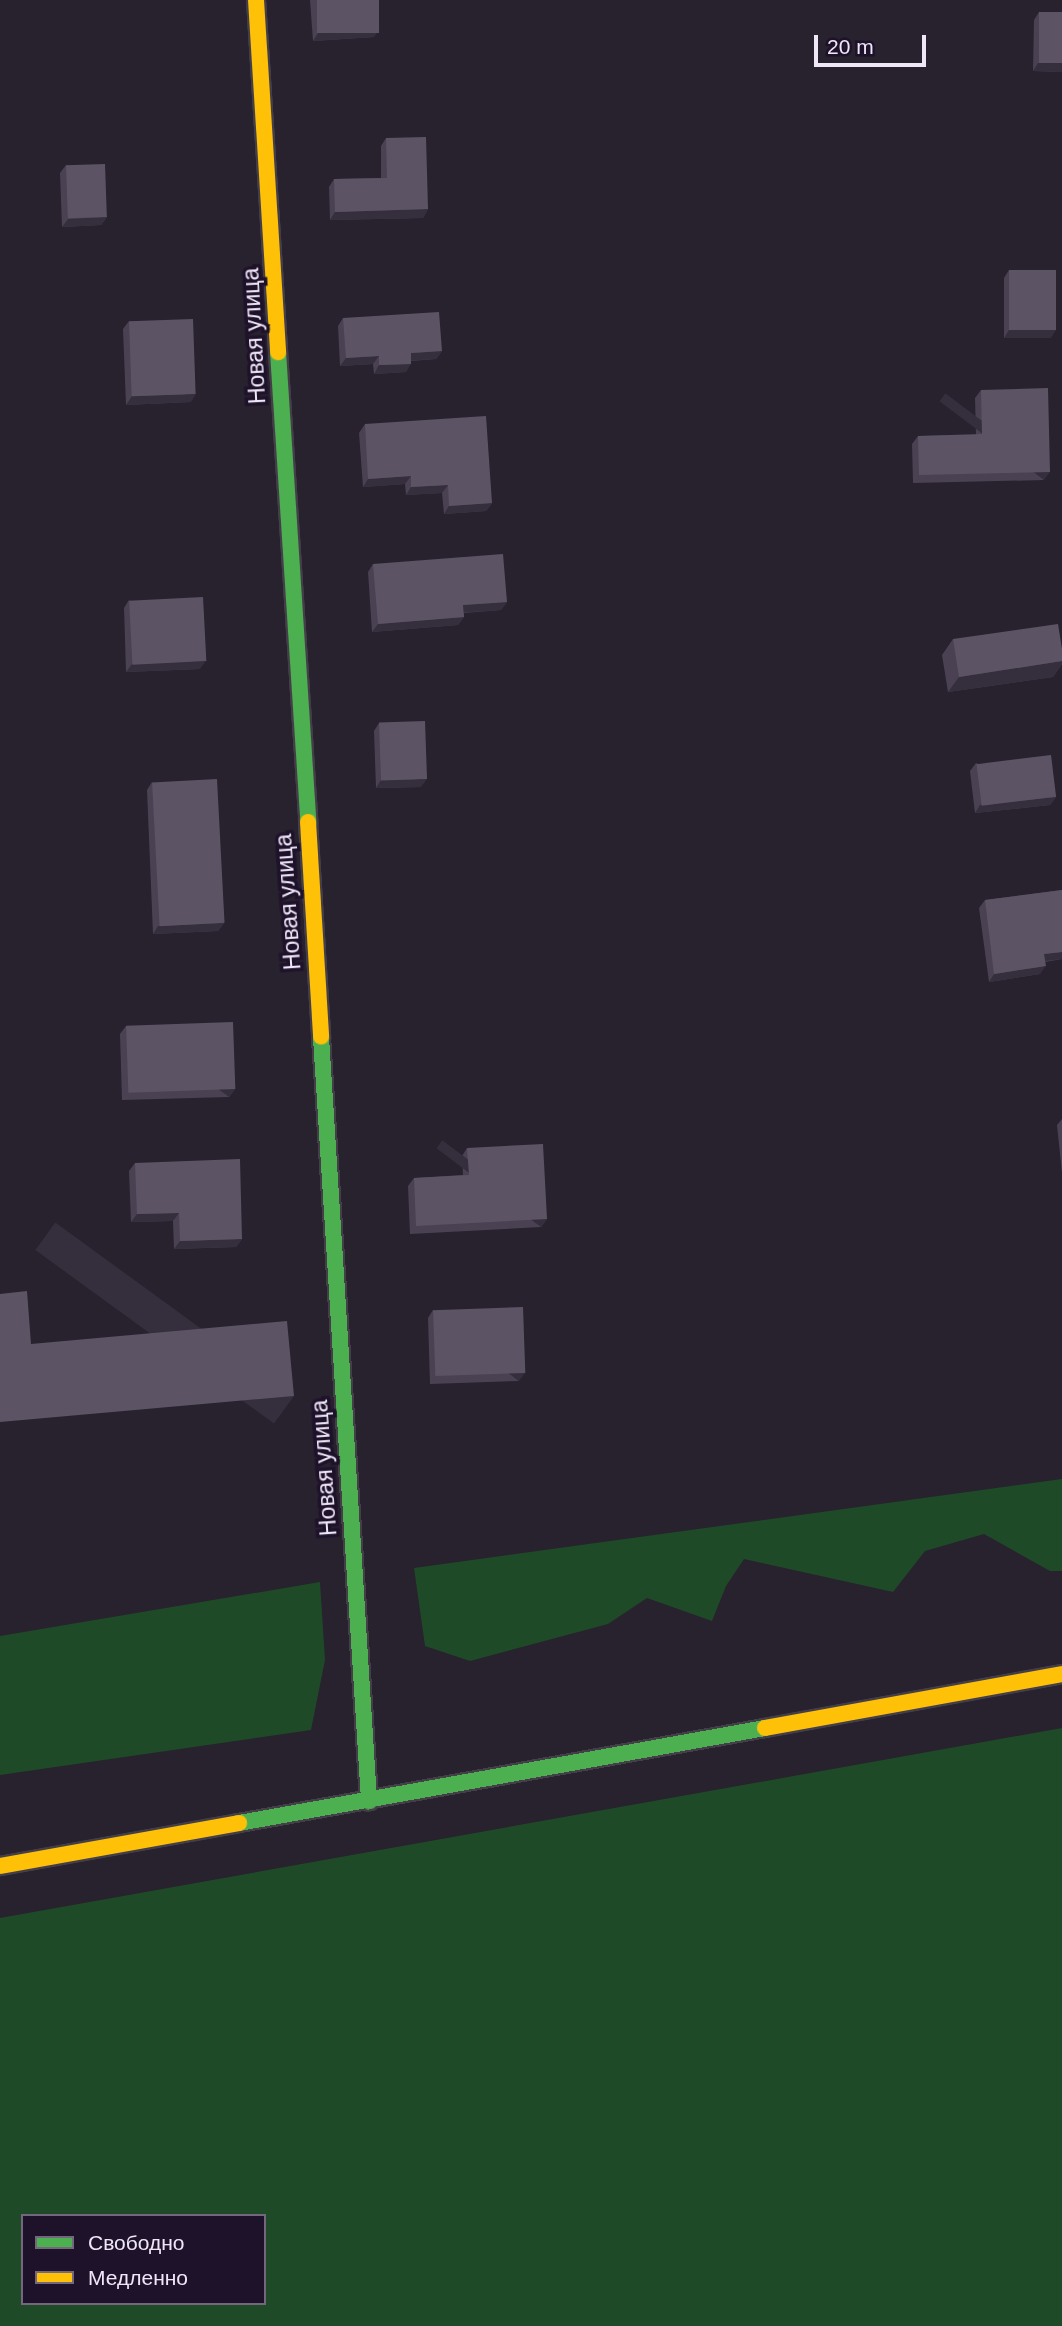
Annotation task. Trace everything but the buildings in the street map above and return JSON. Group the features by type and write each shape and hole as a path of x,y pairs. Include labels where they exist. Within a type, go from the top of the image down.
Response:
{"street":[{"name":"Новая улица","path":"256,0 369,1801"},
{"path":"0,1866 1062,1674"}],"green space":[{"path":"1062,1479 1062,1571 1050,1571 984,1534 925,1551 893,1592 744,1559 726,1586 712,1621 647,1598 608,1624 470,1661 425,1646 414,1568"},
{"path":"320,1582 325,1660 311,1730 0,1775 0,1636"},
{"path":"1062,1728 1062,2326 0,2326 0,1918"}],"traffic: fast":[{"path":"278,352 308,822"},
{"path":"321,1037 369,1801"},
{"path":"239,1823 765,1728"}],"traffic: slow":[{"path":"256,0 278,352"},
{"path":"308,822 321,1037"},
{"path":"765,1728 1062,1674"},
{"path":"0,1866 239,1823"}]}
